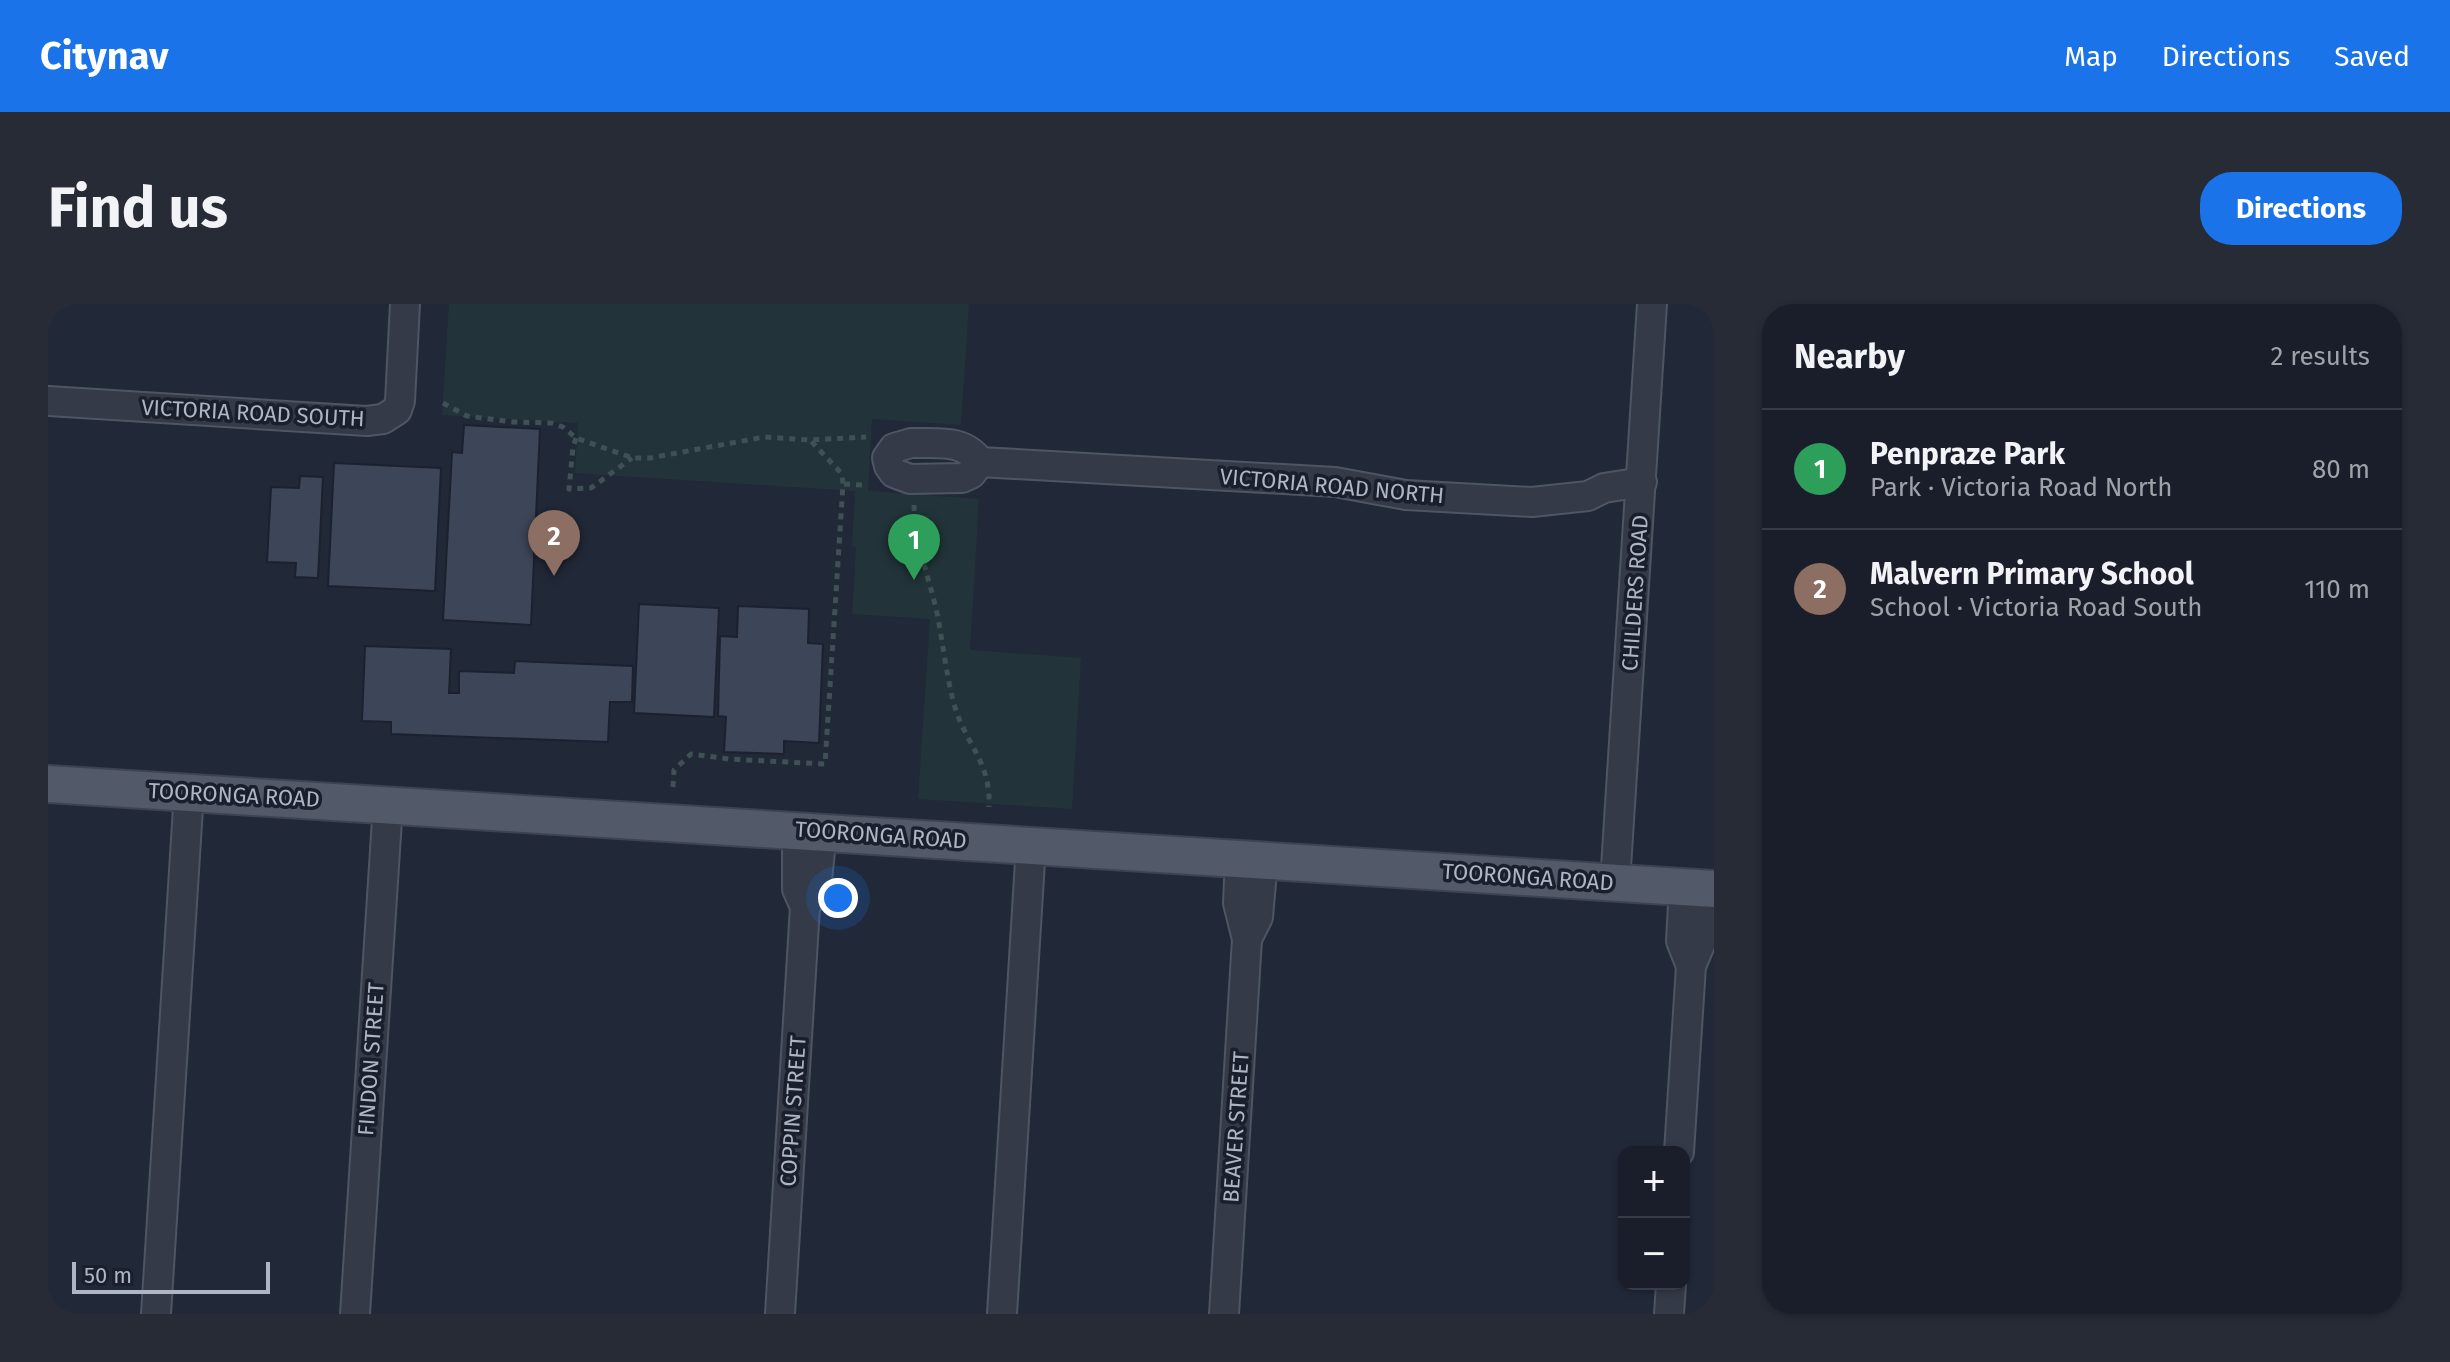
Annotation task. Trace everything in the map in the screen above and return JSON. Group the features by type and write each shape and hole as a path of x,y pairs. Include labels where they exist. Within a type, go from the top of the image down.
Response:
{"main road":[{"name":"TOORONGA ROAD","path":"48,784 1702,888"}],"street":[{"name":"VICTORIA ROAD SOUTH","path":"48,401 367,421 383,419 397,410 400,401 405,304"},
{"name":"CHILDERS ROAD","path":"1615,883 1652,304"},
{"name":"VICTORIA ROAD NORTH","path":"980,462 1335,482 1406,495 1532,502 1588,496 1604,488 1642,482"},
{"name":"VICTORIA ROAD NORTH","path":"1588,496 1640,515"},
{"path":"156,1314 189,792"},
{"name":"FINDON STREET","path":"355,1314 388,804"},
{"name":"COPPIN STREET","path":"780,1314 805,907 797,889 809,831"},
{"path":"1002,1314 1031,845"},
{"name":"BEAVER STREET","path":"1224,1314 1247,939 1238,903 1252,859"},
{"path":"1679,1146 1691,966 1681,941 1702,888"},
{"path":"1669,1314 1671,1290"}],"path":[{"path":"443,403 467,416 551,423 563,427 576,438 633,458 650,458 764,437 810,440 866,437"},
{"path":"576,438 569,489 591,488 633,458"},
{"path":"673,787 674,770 691,754 825,764 843,484 842,474 810,440"},
{"path":"843,484 863,485"},
{"path":"914,512 917,540 937,612 955,706 982,762 990,787 989,807"}],"shaded area":[{"path":"449,304 969,304 961,425 872,419 868,491 979,499 970,650 1081,658 1072,809 918,799 930,619 852,614 855,491 575,473 578,423 442,415"}],"building":[{"path":"464,425 540,429 531,625 443,620 452,452 462,453"},
{"path":"334,463 441,468 435,591 328,586"},
{"path":"300,476 323,477 318,578 295,577 296,563 267,562 271,487 299,488"},
{"path":"639,604 719,608 714,717 634,713"},
{"path":"738,606 809,609 808,643 823,644 819,743 784,741 784,754 724,752 726,717 718,716 720,636 737,637"},
{"path":"365,646 451,649 449,693 459,693 459,671 514,673 515,661 633,666 632,702 610,702 608,742 391,734 391,722 362,721"}],"place":[{"name":"Malvern Primary School","path":"554,576"},
{"name":"Penpraze Park","path":"914,580"}]}
